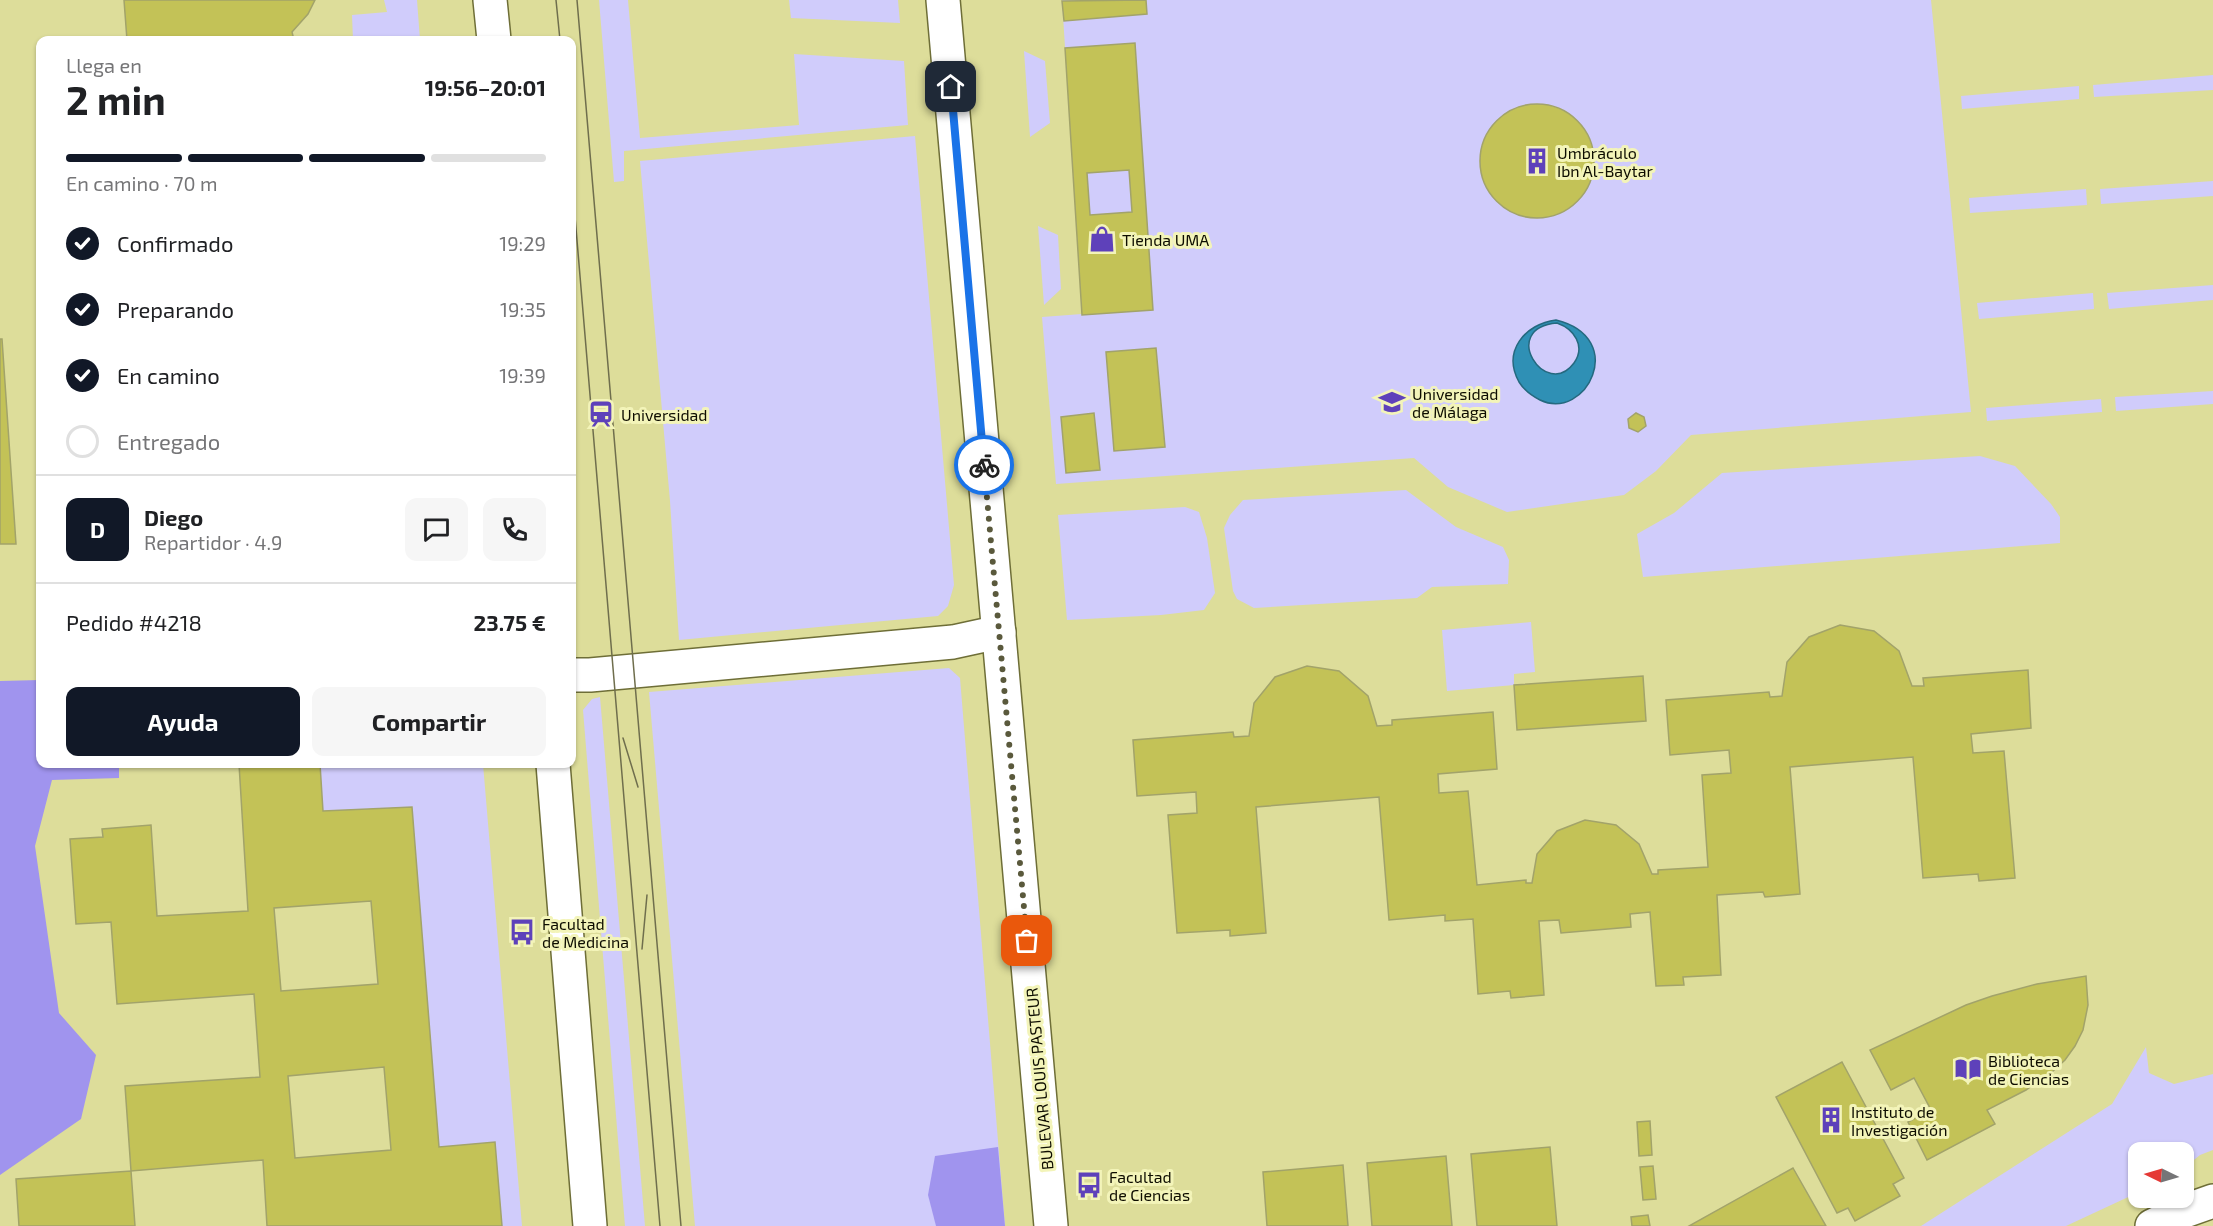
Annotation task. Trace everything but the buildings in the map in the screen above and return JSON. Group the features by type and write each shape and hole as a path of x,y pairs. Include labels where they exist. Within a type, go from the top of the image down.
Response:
{"street":[{"path":"490,0 494,36"},
{"name":"BULEVAR LOUIS PASTEUR","path":"943,0 1051,1226"},
{"path":"576,675 954,642 999,632"},
{"path":"553,768 590,1226"},
{"path":"2152,1226 2213,1201"}],"shaded area":[{"name":"Universidad de Málaga","path":"0,0 2213,0 2213,1226 0,1226"},
{"path":"384,0 417,0 420,36 353,36 352,15 387,12"},
{"path":"599,0 628,0 640,138 799,125 794,54 904,61 908,125 624,151 624,181 614,182"},
{"path":"789,0 898,0 900,23 791,18"},
{"path":"1062,0 1931,0 1971,412 1691,435 1656,471 1624,495 1507,512 1448,487 1414,458 1056,484 1042,317 1082,314"},
{"path":"1024,51 1045,61 1050,123 1030,137"},
{"path":"2213,75 2213,90 2094,97 2093,85"},
{"path":"2079,86 2079,99 1962,109 1961,96"},
{"path":"915,136 954,585 948,606 938,616 679,640 670,501 640,161"},
{"path":"2213,181 2213,196 2101,204 2100,189"},
{"path":"2086,189 2087,205 1970,213 1969,198"},
{"path":"1038,226 1058,235 1061,289 1044,305"},
{"path":"2213,285 2213,300 2109,309 2107,293"},
{"path":"2093,293 2094,309 1979,319 1977,303"},
{"path":"2213,391 2213,404 2116,411 2115,397"},
{"path":"2101,399 2102,412 1987,421 1986,408"},
{"path":"1980,456 2015,466 2051,504 2060,517 2060,543 1643,577 1637,534 1674,513 1722,473"},
{"path":"1406,490 1456,527 1503,547 1509,560 1508,584 1432,587 1417,598 1254,608 1237,599 1233,591 1224,528 1230,515 1243,500"},
{"path":"1185,507 1199,512 1207,538 1215,593 1204,610 1161,615 1067,620 1058,515"},
{"path":"1531,622 1535,672 1514,674 1514,685 1447,691 1442,630"},
{"path":"949,668 960,678 1005,1226 695,1226 649,692"},
{"path":"36,680 36,768 119,768 119,778 52,780 35,846 59,1013 96,1055 81,1119 0,1175 0,681"},
{"path":"600,697 645,1226 625,1226 583,710 592,699"},
{"path":"320,768 483,768 522,1226 502,1226 495,1143 439,1147 412,807 323,811"},
{"path":"2146,1047 2149,1073 2174,1084 2213,1074 2213,1150 2194,1160 2194,1142 2128,1142 2128,1197 2066,1226 1921,1226 2112,1104"},
{"path":"998,1147 1005,1226 936,1226 928,1195 935,1156"}],"water":[{"path":"1556,320 1578,330 1591,343 1595,359 1593,375 1585,389 1572,399 1557,404 1540,400 1528,392 1519,382 1514,371 1513,360 1519,341 1526,333","holes":["1557,323 1573,334 1579,350 1574,363 1563,372 1551,373 1541,368 1533,359 1529,348 1531,337 1540,328"]}],"tram line":[{"path":"556,0 560,36"},
{"path":"577,0 681,1226"},
{"path":"576,228 660,1226"},
{"path":"623,738 638,787"},
{"path":"642,949 647,895"}],"way so far":[{"path":"984,465 1027,941"}],"place":[{"name":"Umbráculo Ibn Al-Baytar","path":"1537,161"},
{"name":"Tienda UMA","path":"1102,239"},
{"name":"Universidad de Málaga","path":"1392,402"},
{"name":"Universidad","path":"601,414"},
{"name":"Facultad de Medicina","path":"522,932"},
{"name":"Biblioteca de Ciencias","path":"1968,1069"},
{"name":"Instituto de Investigación","path":"1831,1120"},
{"name":"Facultad de Ciencias","path":"1089,1185"}],"route":[{"path":"951,87 984,465"}]}
